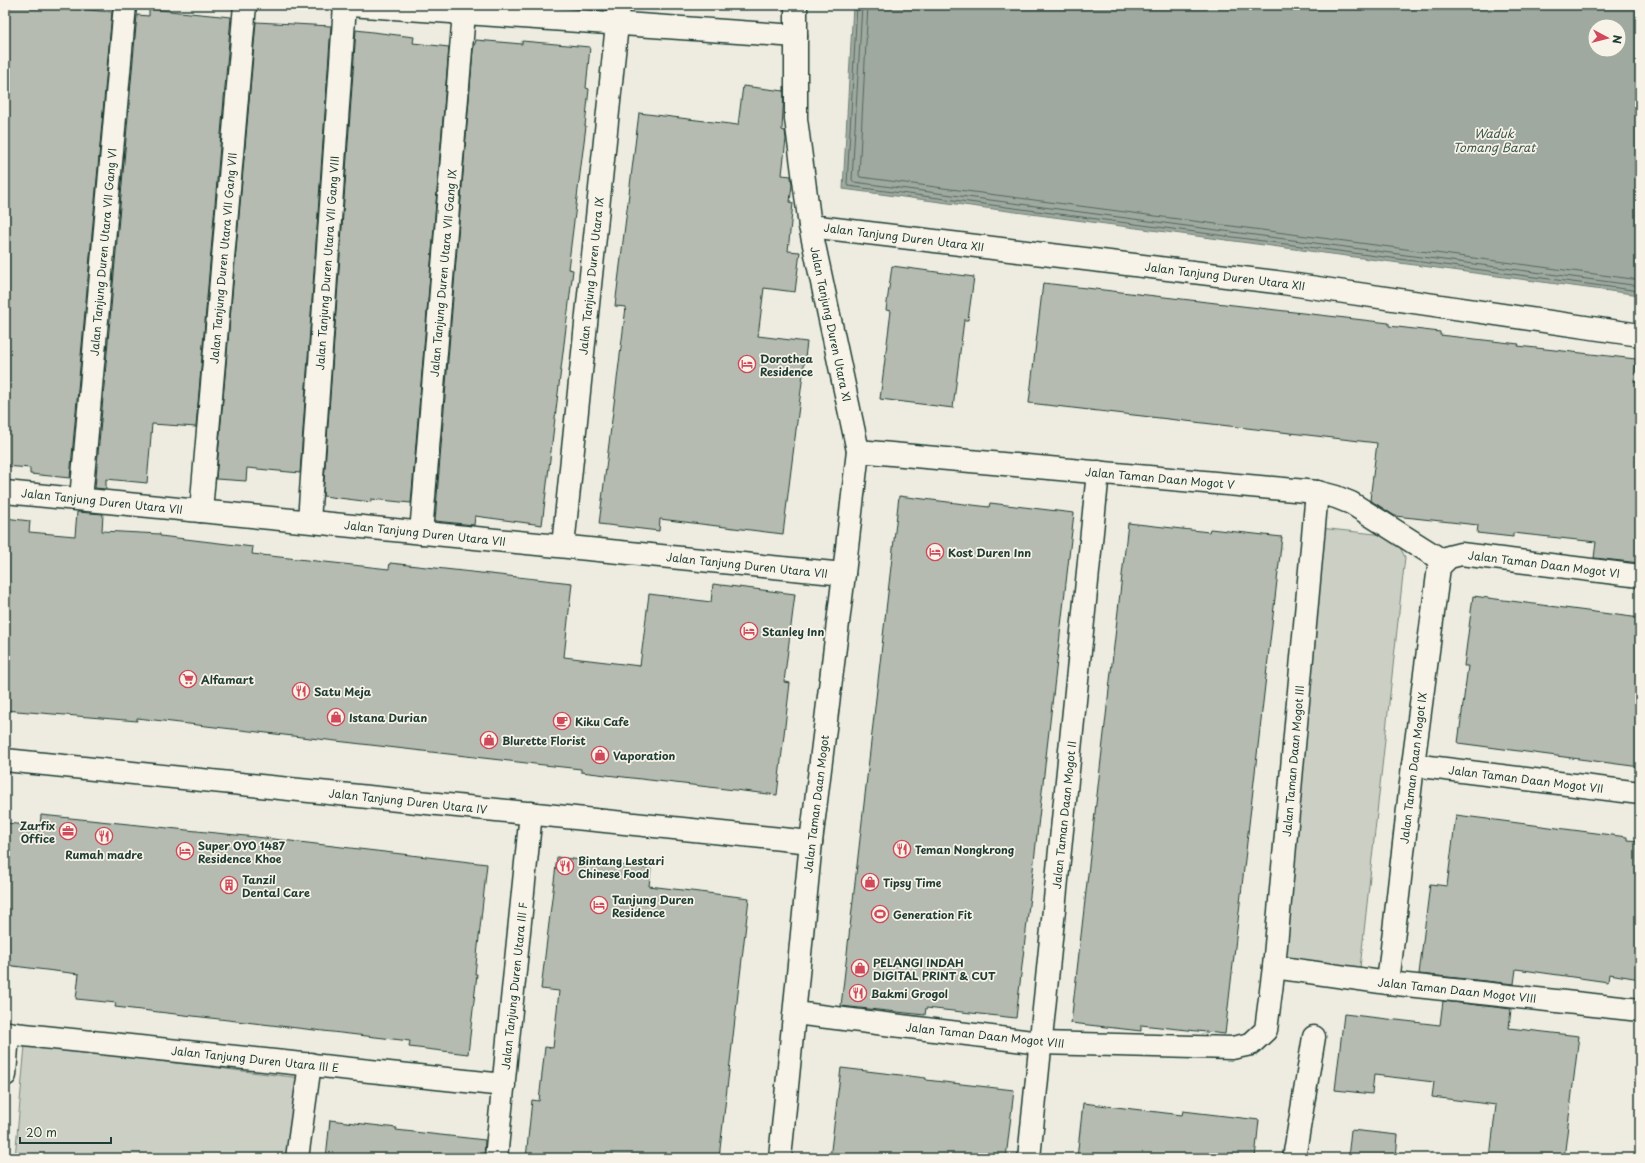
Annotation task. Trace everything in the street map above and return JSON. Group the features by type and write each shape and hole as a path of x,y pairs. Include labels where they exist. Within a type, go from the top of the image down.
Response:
{"street":[{"name":"Jalan Tanjung Duren Utara VII Gang VI","path":"81,499 125,5"},
{"name":"Jalan Tanjung Duren Utara VII Gang VII","path":"201,511 245,5"},
{"name":"Jalan Tanjung Duren Utara VII Gang VIII","path":"309,521 345,5"},
{"path":"350,5 464,13 618,14 796,36"},
{"name":"Jalan Tanjung Duren Utara XI","path":"796,5 796,119 810,226 858,451"},
{"name":"Jalan Tanjung Duren Utara VII Gang IX","path":"421,533 464,13"},
{"name":"Jalan Tanjung Duren Utara IX","path":"563,546 618,14"},
{"name":"Jalan Tanjung Duren Utara XII","path":"810,226 1276,282 1640,335"},
{"name":"Jalan Taman Daan Mogot V","path":"858,451 1317,492 1351,503 1446,559"},
{"name":"Jalan Taman Daan Mogot","path":"780,1158 811,842 858,451"},
{"name":"Jalan Taman Daan Mogot II","path":"1030,1158 1040,1043 1046,1003 1098,472"},
{"name":"Jalan Tanjung Duren Utara VII","path":"5,492 844,574"},
{"name":"Jalan Taman Daan Mogot III","path":"1266,1030 1274,967 1317,492"},
{"name":"Jalan Taman Daan Mogot VI","path":"1446,559 1461,554 1640,576"},
{"name":"Jalan Taman Daan Mogot IX","path":"1388,983 1413,765 1439,567 1446,559"},
{"name":"Jalan Tanjung Duren Utara IV","path":"5,760 811,842"},
{"name":"Jalan Taman Daan Mogot VII","path":"1413,765 1640,793"},
{"name":"Jalan Tanjung Duren Utara III F","path":"496,1158 531,813"},
{"name":"Jalan Taman Daan Mogot VIII","path":"1274,967 1388,983 1640,1010"},
{"name":"Jalan Taman Daan Mogot VIII","path":"795,1013 1040,1043 1232,1048 1251,1044 1266,1030"},
{"path":"5,1075 7,1033"},
{"name":"Jalan Tanjung Duren Utara III E","path":"7,1033 504,1085"},
{"path":"1294,1158 1314,1037"},
{"path":"297,1158 310,1064"}],"shaded area":[{"path":"1320,528 1394,536 1405,557 1360,968 1266,957"},
{"path":"25,1045 301,1078 291,1158 15,1158"}],"water":[{"name":"Waduk Tomang Barat","path":"853,5 1640,5 1640,295 843,189"}],"building":[{"path":"5,5 65,5 65,8 112,12 70,478 30,474 30,468 5,466"},
{"path":"149,9 231,17 196,427 152,424 147,483 106,479 106,489 95,488 137,15 149,16"},
{"path":"256,22 331,26 300,473 247,468 246,481 216,479"},
{"path":"356,30 414,37 413,43 449,47 411,503 371,499 371,502 323,496"},
{"path":"476,40 522,44 522,41 590,47 586,88 589,89 586,126 568,269 573,270 542,525 475,516 474,525 435,521 473,50"},
{"path":"743,86 784,91 782,130 785,131 786,139 782,175 791,176 792,185 790,202 793,203 788,251 800,252 795,292 764,288 758,336 807,342 783,534 660,519 659,531 599,524 626,307 615,306 639,113 738,125"},
{"path":"892,266 974,277 968,320 964,320 953,408 880,399 891,311 886,310"},
{"path":"1043,283 1389,323 1389,326 1440,332 1440,335 1519,344 1518,346 1636,359 1634,382 1640,382 1640,563 1594,558 1596,542 1513,533 1513,537 1477,533 1478,525 1395,516 1370,500 1377,443 1029,403"},
{"path":"899,496 989,507 990,503 1074,513 1016,1018 926,1008 925,1015 841,1006"},
{"path":"77,512 103,514 102,531 160,534 160,536 253,547 252,554 389,569 390,563 572,583 564,657 640,666 649,594 711,602 713,584 795,594 784,682 790,683 777,795 581,772 581,769 137,718 137,721 5,710 5,518 30,521 29,532 75,536"},
{"path":"1128,523 1209,532 1210,529 1282,537 1225,1034 1141,1025 1141,1031 1071,1023"},
{"path":"1473,596 1640,618 1640,767 1458,743 1468,666 1464,666"},
{"path":"41,815 265,838 487,864 468,1054 409,1047 410,1041 115,1007 116,1003 76,999 79,974 5,965 5,823 40,826"},
{"path":"1456,815 1627,837 1627,840 1640,841 1640,979 1609,974 1608,982 1516,969 1514,984 1419,974 1430,884 1447,886"},
{"path":"557,857 651,869 649,886 749,898 719,1158 526,1158 532,1100 539,1101 545,1047 553,1048 559,991 541,989"},
{"path":"1443,1001 1511,1009 1509,1028 1579,1036 1564,1158 1490,1158 1496,1105 1432,1097 1434,1082 1374,1075 1372,1094 1335,1090 1344,1014 1440,1025"},
{"path":"841,1068 1014,1090 1006,1158 830,1158"},
{"path":"1083,1103 1182,1115 1183,1111 1259,1120 1255,1158 1077,1158"},
{"path":"330,1120 397,1128 396,1130 485,1140 484,1158 326,1158"},
{"path":"1351,1130 1398,1135 1396,1158 1348,1158"}],"place":[{"name":"Dorothea Residence","path":"747,364"},
{"name":"Kost Duren Inn","path":"935,552"},
{"name":"Stanley Inn","path":"749,631"},
{"name":"Alfamart","path":"188,679"},
{"name":"Satu Meja","path":"301,691"},
{"name":"Istana Durian","path":"336,717"},
{"name":"Kiku Cafe","path":"562,721"},
{"name":"Blurette Florist","path":"489,740"},
{"name":"Vaporation","path":"600,755"},
{"name":"Zarfix Office","path":"68,831"},
{"name":"Rumah madre","path":"104,836"},
{"name":"Teman Nongkrong","path":"902,849"},
{"name":"Super OYO 1487 Residence Khoe","path":"185,851"},
{"name":"Bintang Lestari Chinese Food","path":"565,866"},
{"name":"Tipsy Time","path":"870,882"},
{"name":"Tanzil Dental Care","path":"229,885"},
{"name":"Tanjung Duren Residence","path":"599,905"},
{"name":"Generation Fit","path":"880,914"},
{"name":"PELANGI INDAH DIGITAL PRINT & CUT","path":"860,968"},
{"name":"Bakmi Grogol","path":"858,993"}]}
